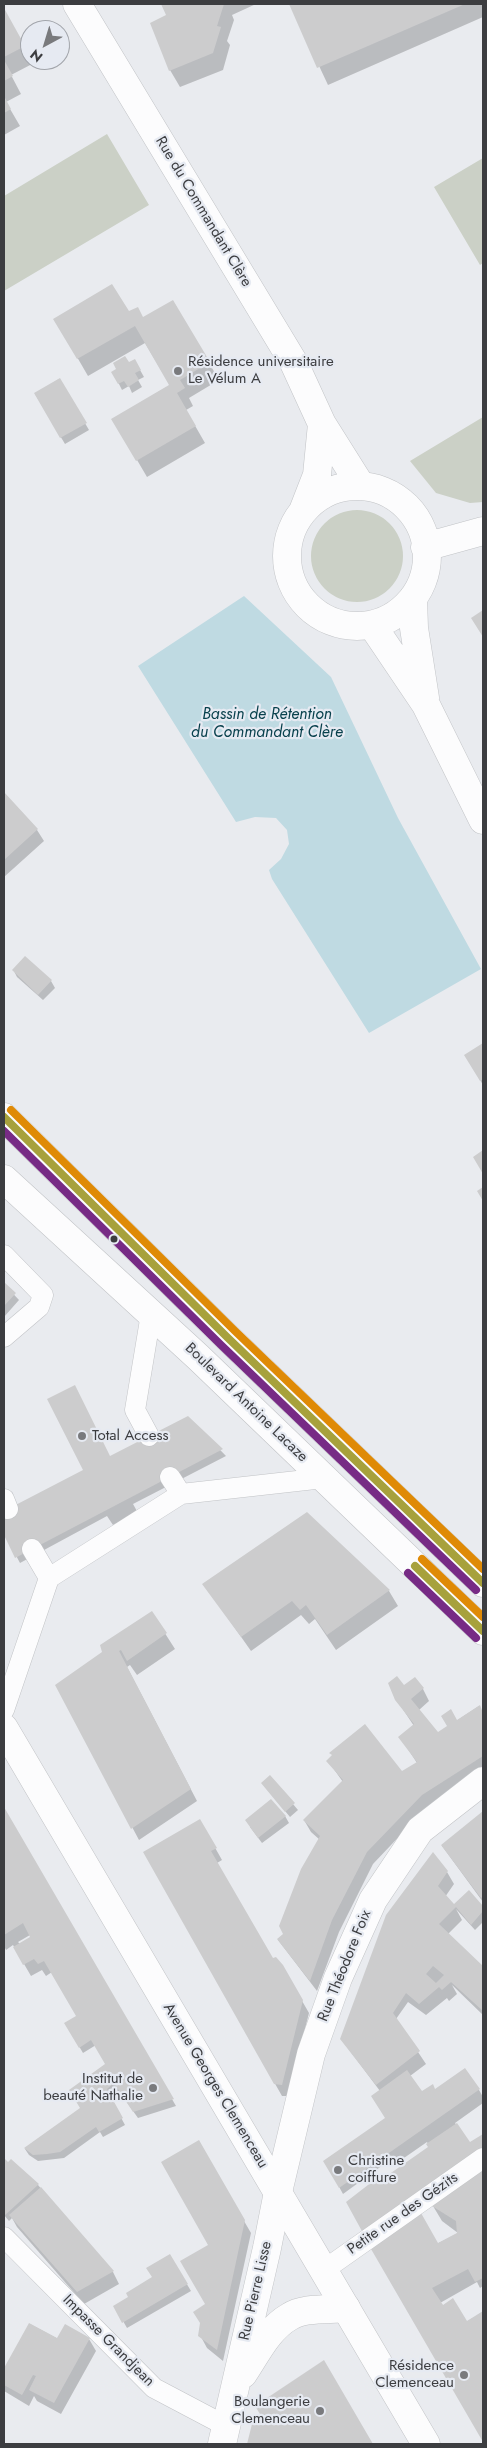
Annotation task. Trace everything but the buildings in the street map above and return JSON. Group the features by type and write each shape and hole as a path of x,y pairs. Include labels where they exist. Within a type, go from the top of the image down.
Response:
{"street":[{"name":"Rue du Commandant Clère","path":"77,4 294,363 322,424 360,486"},
{"path":"303,511 319,497 332,491 360,486 382,491 401,501 415,517 424,537 427,558 423,580 413,598 401,610 387,619 372,625 347,626 324,618 304,602 292,581 287,556 291,532 303,511 317,475 322,424"},
{"path":"425,546 483,531"},
{"path":"413,598 414,628 426,704"},
{"path":"372,625 426,704 483,820"},
{"path":"4,1118 228,1338 483,1583"},
{"name":"Boulevard Antoine Lacaze","path":"4,1179 151,1314 483,1632"},
{"name":"Avenue Georges Clemenceau","path":"4,1728 426,2444"},
{"name":"Rue Théodore Foix","path":"278,2192 311,2054 338,1978 373,1900 420,1830 482,1784"},
{"name":"Rue Pierre Lisse","path":"224,2435 278,2192"},
{"name":"Rue Pierre Lisse","path":"233,2390 274,2328 289,2316 303,2312 346,2308"}],"lane":[{"path":"4,1255 42,1295 39,1307 4,1337"},
{"path":"149,1436 135,1410 151,1314"},
{"path":"170,1477 181,1494"},
{"path":"4,1710 49,1578 181,1494 324,1478"},
{"path":"32,1549 49,1578"},
{"name":"Petite rue des Gézits","path":"324,2270 483,2158"},
{"name":"Impasse Grandjean","path":"4,2237 154,2388 224,2435"}],"shaded area":[{"path":"107,134 149,205 4,291 4,196"},
{"path":"483,158 483,263 480,265 434,187"},
{"path":"483,417 483,502 470,503 436,493 410,461"},
{"path":"357,510 375,514 389,524 399,538 403,556 399,574 389,588 375,598 357,602 339,598 325,588 315,574 311,556 315,538 325,524 339,514"}],"water":[{"name":"Bassin de Rétention du Commandant Clère","path":"244,596 331,677 398,818 481,969 369,1033 272,879 269,870 281,859 289,844 287,830 276,818 255,817 236,822 138,666"}],"transit line":[{"path":"11,1110 235,1331 483,1569"},
{"path":"4,1117 228,1338 483,1583"},
{"path":"4,1131 221,1345 476,1590"},
{"path":"422,1559 483,1617"},
{"path":"415,1566 483,1631"},
{"path":"408,1573 476,1638"}],"place":[{"name":"Résidence universitaire Le Vélum A","path":"178,371"},
{"name":"Total Access","path":"82,1436"},
{"name":"Institut de beauté Nathalie","path":"153,2088"},
{"name":"Christine coiffure","path":"338,2170"},
{"name":"Résidence Clemenceau","path":"464,2375"},
{"name":"Boulangerie Clemenceau","path":"320,2411"}]}
